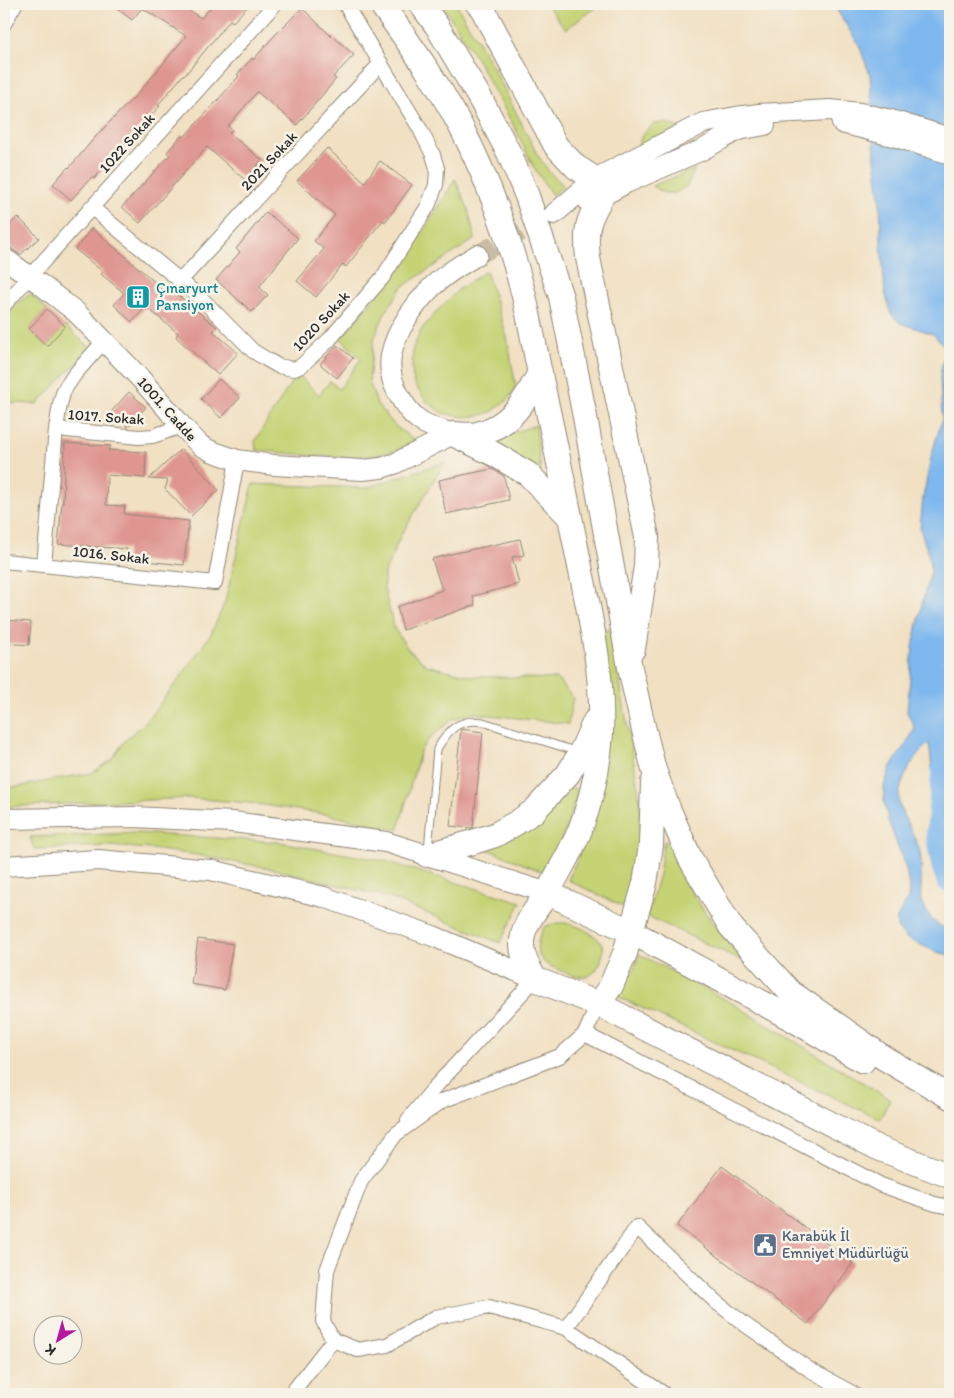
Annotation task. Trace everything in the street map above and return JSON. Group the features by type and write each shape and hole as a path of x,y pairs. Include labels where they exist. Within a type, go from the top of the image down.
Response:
{"highway":[{"path":"380,4 440,90 469,143 484,177 504,233 523,292 570,517 598,667 602,706 600,737 591,796 579,832 548,893 523,935 522,952 534,980 598,1004 878,1148 950,1176"},
{"path":"421,4 437,26 481,100 509,153 527,196 561,297 585,417 630,668 654,770 690,858 731,927 790,992 884,1058 950,1097"},
{"path":"478,4 482,8 556,146 599,187 586,235 588,258 647,537 646,566 630,668"},
{"path":"453,434 477,434 504,423 523,403 540,372"},
{"path":"453,434 494,454 528,474 570,517"},
{"path":"427,855 495,834 534,811 568,774 581,752 602,706"},
{"path":"598,1004 610,986 625,953 645,883 651,846 654,770"},
{"path":"548,893 632,932 794,1020 931,1100 950,1108"}],"main road":[{"path":"599,187 626,183 702,150 737,124 759,114 830,110 860,113 891,120 950,138"},
{"path":"737,124 762,125 833,122 893,136 950,154"},
{"path":"453,434 423,423 410,413 394,386 390,372 390,359 394,342 402,327 427,291 453,269 477,256"},
{"name":"1001. Cadde","path":"4,258 76,312 139,377 182,426 200,444 211,451 237,460 274,465 362,470 381,468 394,464 453,434"},
{"path":"4,819 134,817 233,822 386,842 548,893"},
{"path":"4,866 98,860 211,870 324,897 433,936 534,980"}],"street":[{"path":"4,24 15,4"},
{"name":"1022 Sokak","path":"4,305 275,4"},
{"name":"1020 Sokak","path":"91,207 181,280 253,350 278,366 294,369 301,366 329,340 383,276 428,206 436,185 436,168 433,155 420,129 345,4"},
{"name":"2021 Sokak","path":"181,280 382,63"},
{"path":"44,565 60,404 64,390 104,341"},
{"name":"1017. Sokak","path":"56,430 139,438 153,436 182,426"},
{"name":"1016. Sokak","path":"4,561 215,583 237,460"},
{"path":"534,980 435,1087 396,1134 361,1181 328,1270 324,1321 333,1340 358,1350 387,1346 436,1317 489,1307 566,1328 664,1394"},
{"path":"396,1134 442,1101 560,1056 585,1034 598,1004"},
{"path":"585,1034 881,1185 935,1204 950,1206"},
{"path":"566,1328 637,1227 716,1302 747,1326 810,1370 854,1394"},
{"path":"291,1394 333,1340"}],"lane":[{"path":"427,855 437,749 444,737 452,729 472,720 581,752"}],"green space":[{"path":"442,4 456,4 493,67 537,154 549,172 564,186 552,195 533,166 515,128 477,60"},
{"path":"546,4 601,4 566,29"},
{"path":"665,123 680,128 638,147 642,135 654,124"},
{"path":"695,169 687,186 676,193 664,193 652,186"},
{"path":"455,179 468,208 475,239 402,287 385,313 374,339 369,381 377,404 394,425 415,441 398,450 365,456 308,455 256,450 255,441 294,378 301,377 319,395 330,381 339,389 361,359 341,339 402,261 430,221"},
{"path":"486,271 507,337 516,387 507,401 493,411 479,416 462,417 442,413 426,401 414,384 412,369 413,348 421,330 438,310 459,289"},
{"path":"30,294 47,309 29,329 47,346 65,326 91,348 37,404 4,403 4,321 15,306"},
{"path":"536,425 541,474 485,442"},
{"path":"445,462 400,537 384,574 384,589 394,628 408,649 426,665 471,676 557,679 573,698 568,724 473,713 453,719 432,736 421,749 398,830 325,814 249,803 189,798 4,807 4,787 17,787 92,773 111,760 126,739 143,725 180,678 211,634 225,602 253,484 366,488"},
{"path":"610,629 640,801 637,863 625,908 568,880 581,851 600,630"},
{"path":"570,787 578,790 569,822 543,872 484,848"},
{"path":"136,833 279,842 385,861 521,902 500,943 387,897 273,869 150,849 109,846 34,849 30,837"},
{"path":"664,841 671,844 676,860 691,891 721,934 743,961 647,916 659,874"},
{"path":"555,923 575,925 586,930 600,941 603,946 603,954 597,969 593,973 588,976 579,977 548,965 543,961 538,952 538,942 544,927"},
{"path":"639,954 730,1002 890,1099 880,1119 618,997 633,971"}],"water":[{"path":"833,4 950,4 950,832 932,769 929,743 913,762 904,778 899,795 899,803 920,852 921,901 924,908 937,924 950,929 950,955 936,952 906,938 897,928 897,917 908,899 909,886 906,869 888,820 884,802 884,786 890,768 915,728 907,712 913,647 931,571 928,553 920,528 923,498 931,457 942,419 940,377 945,347 933,334 900,323 891,314 885,293 880,197 875,159 870,75 859,45"}],"building":[{"path":"111,4 179,4 201,18 214,4 250,4 233,22 230,20 158,105 160,106 109,160 94,179 92,177 71,200 53,184 141,90 186,36 142,8 132,20"},
{"path":"302,8 354,55 333,77 336,79 297,125 257,92 228,126 232,130 229,133 262,160 245,180 207,147 140,223 122,207 170,155 167,152 182,135 184,137 239,76 237,75 252,58 253,60"},
{"path":"327,148 365,182 380,161 412,185 385,222 383,220 346,267 343,264 316,297 297,281 324,249 314,241 335,215 297,181"},
{"path":"266,212 298,238 259,287 268,295 252,312 216,280 240,252 236,249"},
{"path":"18,217 39,238 20,255 4,240 4,230"},
{"path":"92,228 171,296 174,292 217,327 213,331 238,353 218,375 176,337 178,333 146,307 132,322 114,305 124,293 101,274 103,272 75,249"},
{"path":"47,309 65,326 47,346 29,329"},
{"path":"337,345 353,358 337,378 320,364"},
{"path":"219,379 240,398 221,418 201,399"},
{"path":"129,392 146,407 128,427 111,412"},
{"path":"65,443 111,446 108,450 146,452 145,478 107,475 106,505 125,506 124,514 189,521 184,565 126,559 127,549 58,544 63,502"},
{"path":"181,449 219,490 191,516 165,489 168,480 149,479"},
{"path":"492,469 504,476 509,500 446,514 439,480"},
{"path":"520,539 524,555 512,557 519,584 473,596 475,605 403,630 397,607 442,590 432,559"},
{"path":"4,620 31,622 29,645 4,643"},
{"path":"461,729 483,732 473,828 450,826"},
{"path":"198,939 233,944 225,990 191,984"},
{"name":"Karabük İl Emniyet Müdürlüğü","path":"722,1166 853,1263 808,1324 677,1226"}],"waterway":[{"path":"950,713 940,836 950,879"}],"tunnel":[{"path":"477,255 550,216"}],"place":[{"name":"Çınaryurt Pansiyon","path":"138,297"},
{"name":"Karabük İl Emniyet Müdürlüğü","path":"765,1245"}]}
